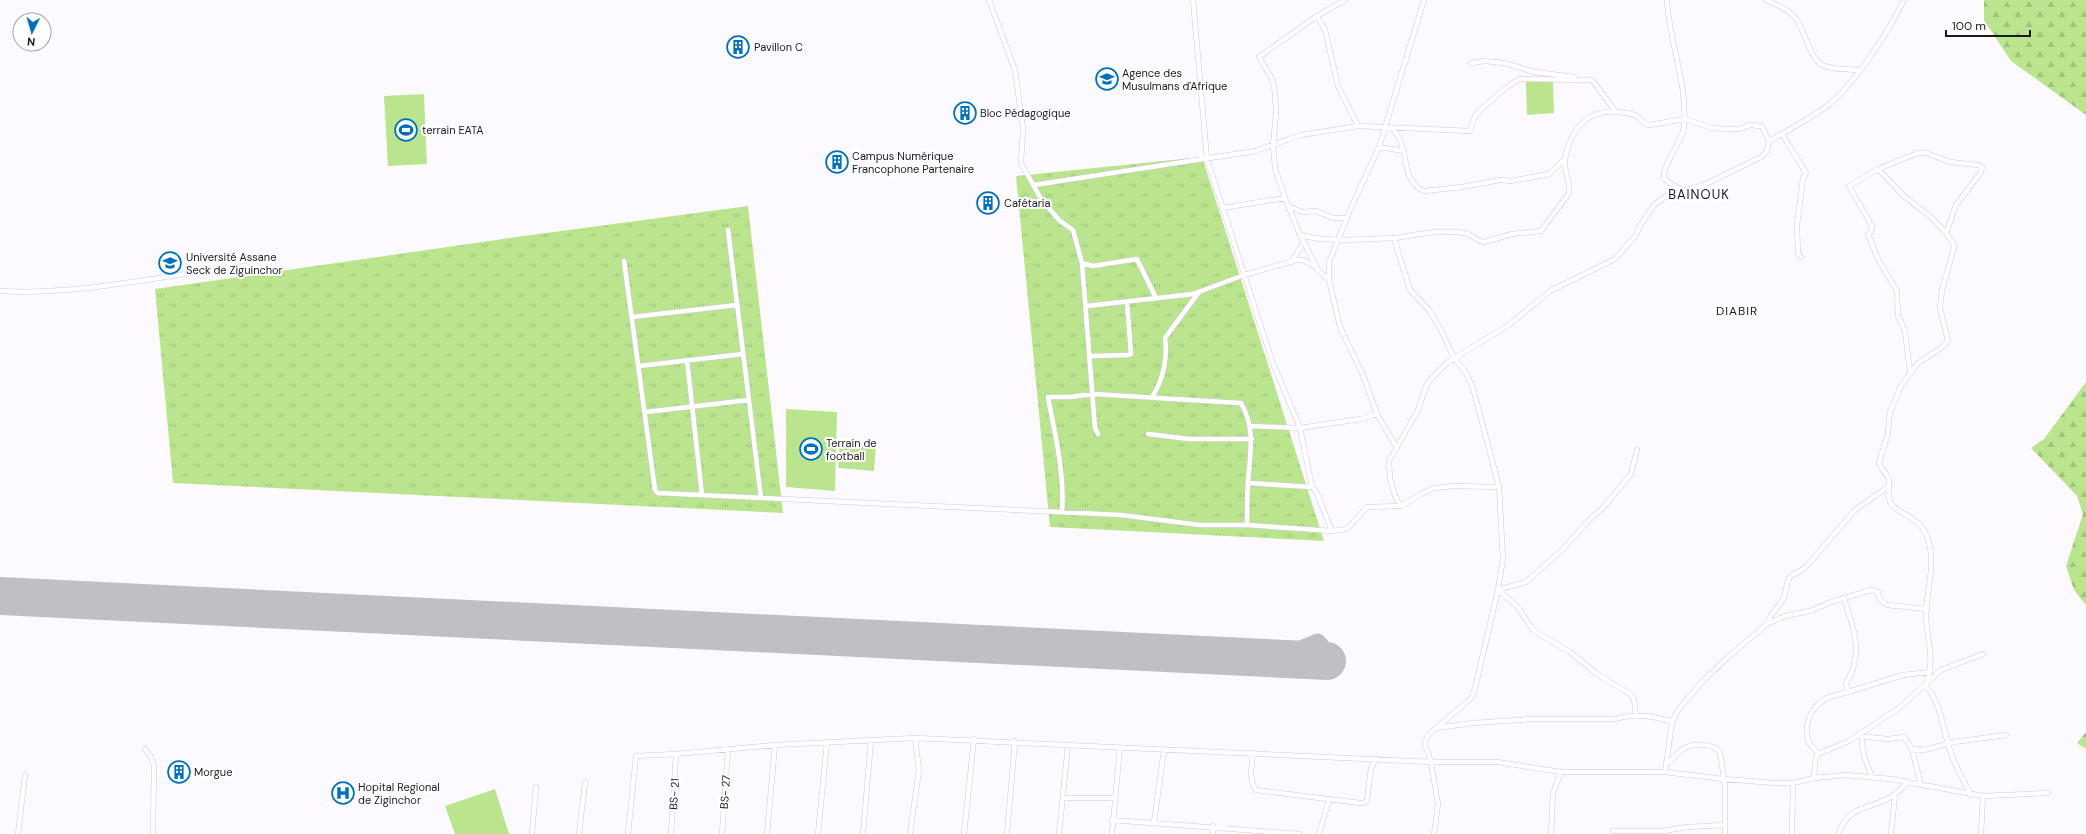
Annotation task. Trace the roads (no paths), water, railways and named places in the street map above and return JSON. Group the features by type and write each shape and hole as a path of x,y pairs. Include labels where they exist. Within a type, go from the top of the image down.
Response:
{"street":[{"path":"989,0 1015,70 1023,128 1021,163 1041,199 1060,221 1073,230 1082,263 1094,394 1095,428 1098,434"},
{"path":"1193,0 1207,159 1272,361 1300,428 1312,487"},
{"path":"1316,267 1300,235 1285,198 1274,164 1273,146 1276,113 1275,92 1272,79 1259,57 1317,16 1345,0"},
{"path":"1397,448 1377,414 1363,375 1340,327 1329,280 1329,259 1379,147 1424,0"},
{"path":"1667,0 1684,99 1685,119 1682,138 1663,173 1666,179 1683,191"},
{"path":"1766,0 1789,12 1797,19 1815,57 1821,64 1830,67 1859,70"},
{"path":"1769,141 1826,106 1859,70 1896,16 1904,0"},
{"path":"1317,16 1325,30 1338,86 1358,126"},
{"path":"1471,63 1485,61 1504,62 1535,72 1564,75 1594,81 1616,112"},
{"path":"1034,185 1255,151 1301,135 1358,126 1385,129 1470,131 1475,116 1479,111 1507,87 1519,79 1581,79"},
{"path":"1300,235 1315,239 1337,240 1394,238 1437,232 1456,232 1470,234 1478,240 1484,242 1512,234 1541,231 1569,193 1565,160 1572,139 1584,121 1598,113 1616,112 1637,116 1646,125 1685,119 1711,128 1727,130 1739,129 1750,125 1762,126 1769,141 1767,152 1761,157 1704,185 1666,196 1654,205 1641,224 1636,235 1615,259 1550,291 1510,324 1454,358 1441,368 1427,384 1418,410 1389,461 1395,496 1401,506"},
{"path":"1393,129 1401,142 1404,151 1408,176 1420,189 1424,191 1462,187 1500,180 1511,181 1549,174 1565,160"},
{"path":"1782,134 1806,173 1803,178 1797,225 1798,253 1801,257"},
{"path":"1379,147 1404,151"},
{"path":"1910,372 1905,331 1898,316 1897,291 1878,259 1868,234 1872,229 1872,226 1849,188 1850,185 1878,169 1922,152 1950,162 1981,165 1981,172 1956,205 1946,233"},
{"path":"1878,169 1904,196 1930,217 1946,233 1953,243 1954,248 1942,290 1940,308 1948,341 1944,346 1921,361 1910,372 1894,399 1890,412 1888,433 1879,460 1879,465 1888,477 1888,496 1890,503 1915,520 1926,533 1930,545 1931,563 1927,621 1932,656 1930,672 1926,684 1941,714 1945,728 1944,733 1952,755 1972,795"},
{"path":"1222,208 1285,198"},
{"path":"1289,207 1304,212 1316,210 1333,218 1347,218"},
{"path":"728,230 761,498"},
{"path":"1394,238 1410,290 1429,310 1441,330 1454,358 1466,373 1473,388 1499,487 1503,559 1498,590 1472,697 1428,735 1425,744 1431,762 1438,804 1434,834"},
{"path":"1291,262 1304,242"},
{"path":"1082,263 1093,266 1137,259 1156,298"},
{"path":"1087,306 1199,292 1244,275 1303,260 1316,267 1329,280"},
{"path":"624,261 656,492 1062,512 1127,516 1200,525 1247,525 1332,531 1347,529 1367,507 1401,506 1420,494 1434,488 1453,486 1499,487"},
{"path":"0,291 48,292 83,289 189,272 246,266"},
{"path":"1152,397 1159,387 1166,348 1165,338 1199,292"},
{"path":"1091,356 1130,354 1127,302"},
{"path":"632,317 737,305"},
{"path":"639,366 743,354"},
{"path":"687,360 702,495"},
{"path":"1062,512 1064,492 1048,397 1069,398 1094,394 1152,397 1180,401 1241,403 1250,426 1252,439 1248,482 1247,525"},
{"path":"646,412 749,400"},
{"path":"1250,426 1300,428 1361,419 1377,414"},
{"path":"1148,434 1189,438 1252,439"},
{"path":"1498,590 1526,582 1561,551 1592,517 1603,508 1626,480 1630,474 1637,450"},
{"path":"1248,482 1277,485 1305,485 1312,487 1316,491 1332,531"},
{"path":"1767,624 1770,617 1784,598 1788,580 1791,576 1805,568 1855,510 1889,486"},
{"path":"1498,590 1517,606 1533,630 1570,652 1597,674 1630,694 1634,699 1636,716"},
{"path":"1665,772 1672,722 1678,710 1702,682 1767,624 1786,616 1810,611 1871,590 1878,592 1880,600 1887,605 1927,609"},
{"path":"1844,599 1857,647 1851,674 1846,683 1848,692"},
{"path":"1814,778 1815,761 1818,754 1842,745 1899,708 1946,667 1983,654"},
{"path":"1818,754 1808,740 1807,732 1810,713 1828,697 1903,675 1930,672"},
{"path":"1436,728 1473,723 1532,719 1610,719 1626,715 1661,718 1672,722"},
{"path":"1912,749 1930,749 1948,743 2006,735"},
{"path":"1856,736 1888,739 1904,737 1912,749 1920,785"},
{"path":"1861,737 1864,756 1872,777"},
{"path":"910,834 919,770 916,738"},
{"path":"628,834 636,756 775,745 916,738 1431,762 1497,762 1561,772 1665,772 1723,779 1793,784 1814,778 1845,774 1872,777 1972,795 1983,796 2048,793"},
{"path":"863,834 872,740"},
{"path":"964,834 974,740"},
{"path":"818,834 827,742"},
{"path":"1007,834 1015,742"},
{"path":"766,834 775,745"},
{"path":"1059,834 1068,745"},
{"path":"1666,764 1673,761 1682,749 1695,746 1707,745 1720,752 1725,792 1725,834"},
{"path":"1112,834 1114,798 1120,747"},
{"path":"145,749 151,757 154,766 153,834"},
{"name":"BS- 27","path":"722,834 728,749"},
{"path":"1154,822 1164,750"},
{"path":"1253,753 1251,776 1252,785 1256,790 1328,800 1366,802 1371,768 1376,759"},
{"name":"BS- 21","path":"671,834 676,754"},
{"path":"1551,834 1553,793 1561,772"},
{"path":"18,834 25,775"},
{"path":"579,834 585,782"},
{"path":"1838,834 1843,822 1849,816 1862,808 1895,795 1907,783"},
{"path":"1792,834 1793,784"},
{"path":"532,834 536,787"},
{"path":"1891,834 1895,795"},
{"path":"1981,834 1983,796"},
{"path":"1063,798 1114,798"},
{"path":"1319,834 1328,800"},
{"path":"1112,820 1214,826 1299,834"},
{"path":"1613,831 1663,831 1688,827 1725,825"},
{"path":"1213,834 1214,826"}],"place":[{"name":"Pavillon C","path":"738,47"},
{"name":"Agence des Musulmans d'Afrique","path":"1107,79"},
{"name":"Bloc Pédagogique","path":"965,113"},
{"name":"terrain EATA","path":"406,130"},
{"name":"Campus Numérique Francophone Partenaire","path":"837,162"},
{"name":"Cafétaria","path":"988,203"},
{"name":"Université Assane Seck de Ziguinchor","path":"170,263"},
{"name":"Terrain de football","path":"811,449"},
{"name":"Morgue","path":"179,772"},
{"name":"Hopital Regional de Ziginchor","path":"343,793"}],"district":[{"name":"BAINOUK","path":"1699,194"},
{"name":"DIABIR","path":"1737,311"}]}
